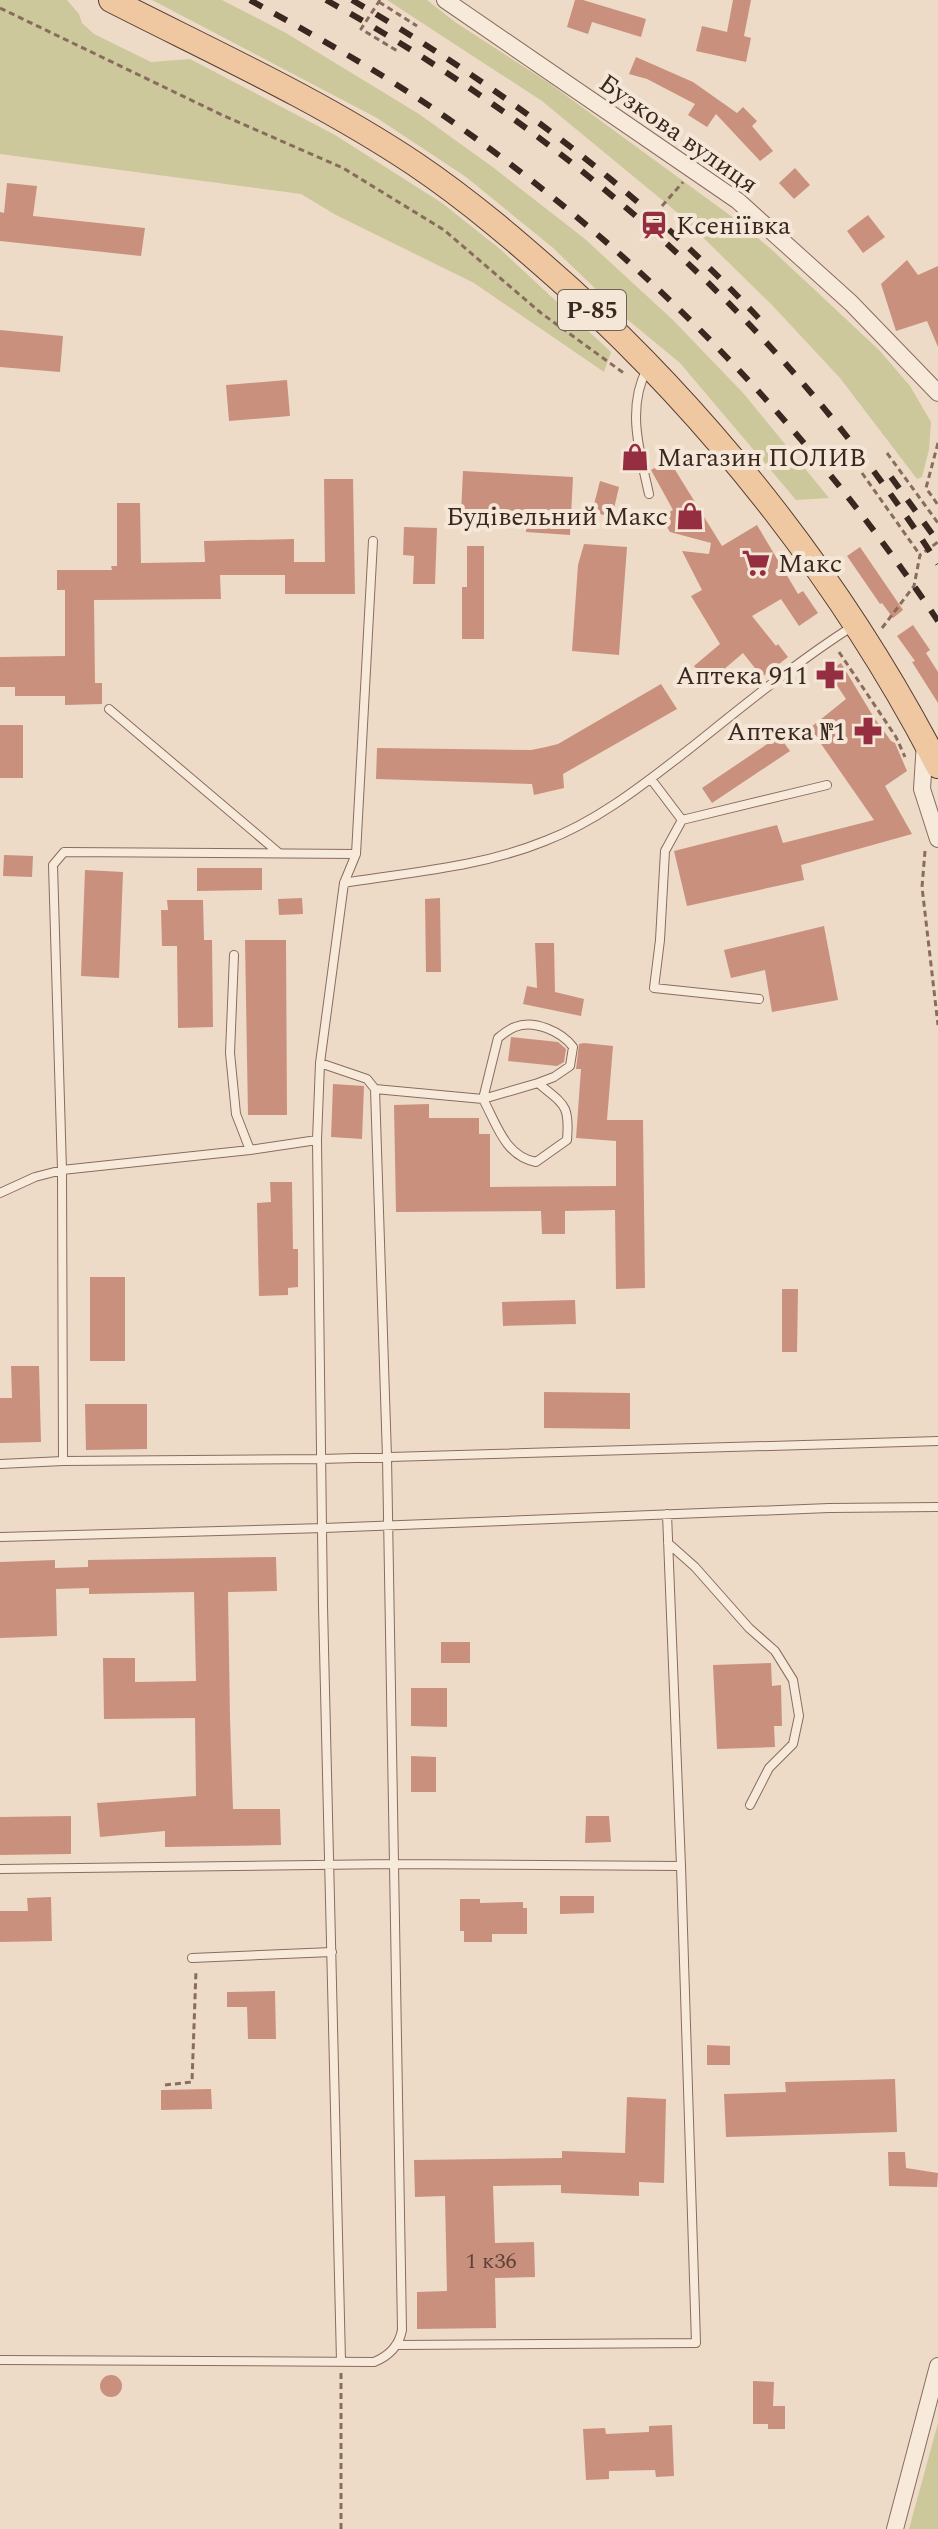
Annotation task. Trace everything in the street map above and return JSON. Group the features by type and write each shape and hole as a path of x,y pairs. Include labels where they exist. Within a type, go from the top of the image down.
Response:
{"main road":[{"name":"Р-85","path":"111,0 311,103 415,164 505,232 644,374 730,453 801,547 854,625 938,766"}],"street":[{"name":"Бузкова вулиця","path":"445,0 738,201 851,303 938,393"},
{"path":"925,741 922,789 931,843"},
{"path":"895,2529 938,2366"}],"lane":[{"path":"644,374 636,433 649,494"},
{"path":"341,2361 323,1606 317,1140 320,1063 344,883 356,854 373,541"},
{"path":"344,883 478,863 546,841 595,817 651,779 854,625"},
{"path":"109,709 279,854"},
{"path":"651,779 682,820"},
{"path":"759,999 654,988 665,851 682,820 827,785"},
{"path":"63,1461 62,1170 53,865 64,852 356,854"},
{"path":"234,955 230,1053 236,1114 250,1150"},
{"path":"375,1089 483,1099 538,1083 570,1066 573,1047 565,1037 552,1031 530,1025 515,1027 498,1038 483,1099 510,1150 520,1159 536,1162 567,1140 569,1120 565,1106 538,1083"},
{"path":"0,2360 374,2362 384,2358 396,2345 402,2330 389,1525 375,1089 367,1079 320,1063"},
{"path":"0,1193 35,1177 62,1170 317,1140"},
{"path":"0,1464 321,1459 938,1441"},
{"path":"0,1537 829,1508 938,1507"},
{"path":"396,2345 696,2343 667,1514"},
{"path":"668,1543 775,1651 793,1680 799,1716 793,1744 769,1768 750,1805"},
{"path":"0,1869 394,1864 681,1866"},
{"path":"194,1958 332,1952"}],"path":[{"path":"399,52 361,29 379,1 417,26"},
{"path":"0,8 222,115 343,168 444,230 541,313 644,374"},
{"path":"662,206 677,190"},
{"path":"938,443 926,488 938,505"},
{"path":"887,453 938,523"},
{"path":"862,473 920,555"},
{"path":"882,628 914,586 920,555 938,542"},
{"path":"830,641 896,737 908,767"},
{"path":"931,843 922,887 938,1025"},
{"path":"165,2085 192,2082 194,1958"},
{"path":"341,2361 341,2529"}],"shaded area":[{"path":"0,0 67,0 79,14 82,23 94,34 151,62 190,59 335,135 442,203 500,249 611,352 604,372 474,283 336,215 301,194 0,154"},
{"path":"152,0 222,0 286,33 419,114 494,168 585,239 673,320 744,394 829,498 796,500 680,363 628,320 552,247 466,177 377,118"},
{"path":"387,0 427,0 455,22 549,83 731,216 771,249 879,350 910,386 931,422 929,450 922,477 917,479 840,378 772,305 679,214 542,101"},
{"path":"938,2423 938,2529 909,2529"}],"building":[{"path":"575,0 646,19 641,37 592,22 588,34 567,27"},
{"path":"733,0 751,0 744,36 751,38 746,62 696,51 702,26 727,32"},
{"path":"636,57 693,82 737,113 743,107 757,121 752,126 773,151 760,161 716,114 707,127 688,115 695,104 647,79 629,74"},
{"path":"795,168 810,185 794,199 779,183"},
{"path":"7,183 37,186 33,216 145,228 141,256 0,241 0,212 4,213"},
{"path":"868,215 885,237 863,253 847,231"},
{"path":"907,260 918,275 938,266 938,347 927,321 896,331 881,284"},
{"path":"0,330 63,336 60,372 0,367"},
{"path":"287,380 290,416 229,421 226,385"},
{"path":"669,460 722,546 757,525 798,594 803,591 818,613 799,626 781,599 752,616 788,657 762,677 743,653 708,683 694,666 720,644 691,596 702,590 682,551 709,554 711,543 670,532 661,517 673,510 651,470"},
{"path":"463,471 573,477 570,535 526,532 527,516 461,513"},
{"path":"324,479 353,479 355,594 285,594 285,575 220,575 221,599 94,600 95,683 102,683 102,704 65,705 65,696 15,696 15,687 0,687 0,657 65,656 65,590 57,590 57,570 112,570 111,566 117,566 117,503 140,503 141,563 205,562 204,541 294,539 294,562 325,562"},
{"path":"600,481 619,487 612,517 592,512"},
{"path":"404,527 437,528 435,584 413,584 414,556 403,555"},
{"path":"584,544 627,547 619,655 572,651 578,565"},
{"path":"467,546 484,546 484,639 462,639 462,587 467,587"},
{"path":"860,547 903,610 893,618 847,556"},
{"path":"913,625 930,650 926,653 938,672 938,703 897,636"},
{"path":"841,663 873,716 895,743 907,771 885,786 912,834 801,865 804,880 687,906 674,851 777,825 783,843 874,820 810,728 846,699 828,672"},
{"path":"661,684 677,709 563,774 564,788 534,795 532,784 376,779 377,748 531,750 546,747 558,744"},
{"path":"0,725 23,725 23,778 0,778"},
{"path":"779,736 790,751 712,803 702,788"},
{"path":"4,855 33,856 32,877 3,876"},
{"path":"197,868 262,868 262,890 197,891"},
{"path":"85,870 123,872 119,978 81,976"},
{"path":"302,898 303,914 279,915 278,899"},
{"path":"440,898 441,972 426,972 425,899"},
{"path":"167,900 203,900 204,940 212,940 213,1027 178,1028 177,946 162,946 161,910 168,910"},
{"path":"824,926 838,1000 772,1012 765,970 731,978 724,950"},
{"path":"245,940 286,940 287,1115 248,1115"},
{"path":"535,943 554,943 555,992 584,999 581,1016 523,1004 527,986 537,988"},
{"path":"511,1037 558,1042 566,1049 564,1062 557,1066 508,1061"},
{"path":"579,1044 613,1046 607,1120 643,1120 645,1288 616,1289 615,1210 565,1211 565,1234 542,1234 541,1211 396,1212 394,1105 429,1104 429,1118 479,1118 479,1134 490,1134 490,1187 616,1186 616,1141 576,1138 581,1069 576,1069"},
{"path":"333,1084 364,1086 362,1139 331,1137"},
{"path":"270,1182 292,1182 293,1249 298,1249 298,1287 288,1288 288,1295 259,1296 257,1203 271,1202"},
{"path":"90,1277 125,1277 125,1361 90,1361"},
{"path":"782,1289 798,1289 797,1352 782,1352"},
{"path":"575,1300 576,1324 503,1326 502,1302"},
{"path":"11,1366 39,1366 41,1442 0,1443 0,1398 12,1398"},
{"path":"544,1392 630,1393 630,1429 544,1428"},
{"path":"85,1404 147,1404 147,1449 86,1450"},
{"path":"276,1557 277,1591 228,1592 230,1718 233,1809 280,1809 281,1845 165,1847 165,1831 100,1837 97,1803 196,1796 195,1718 104,1719 103,1658 135,1658 135,1682 196,1681 194,1592 89,1594 89,1588 56,1589 57,1636 0,1638 0,1562 55,1560 55,1568 88,1567 88,1560"},
{"path":"441,1642 470,1642 470,1663 441,1663"},
{"path":"771,1663 772,1686 781,1685 782,1726 774,1726 775,1747 717,1749 713,1665"},
{"path":"411,1688 447,1688 447,1727 411,1726"},
{"path":"411,1756 436,1757 436,1792 411,1792"},
{"path":"71,1816 71,1854 0,1855 0,1817"},
{"path":"586,1816 609,1816 611,1842 585,1843"},
{"path":"560,1896 594,1896 594,1913 560,1914"},
{"path":"51,1897 52,1941 0,1942 0,1911 28,1911 27,1898"},
{"path":"460,1899 480,1899 480,1903 523,1902 523,1908 527,1908 527,1934 492,1934 492,1942 464,1942 464,1931 460,1931"},
{"path":"275,1991 276,2039 248,2039 247,2007 227,2007 227,1992"},
{"path":"707,2045 730,2046 730,2065 707,2065"},
{"path":"895,2079 897,2132 726,2137 724,2094 786,2092 785,2082"},
{"path":"211,2089 212,2109 161,2110 161,2090"},
{"path":"627,2097 666,2099 664,2183 639,2182 639,2196 561,2193 561,2185 493,2186 495,2243 534,2242 535,2277 495,2278 496,2328 417,2329 417,2292 447,2291 445,2196 415,2197 414,2160 562,2158 562,2151 625,2153"},
{"path":"888,2152 905,2152 906,2168 938,2173 937,2187 889,2186"},
{"path":"111,2375 119,2378 122,2386 119,2394 111,2397 103,2394 100,2386 103,2378"},
{"path":"753,2381 774,2382 773,2406 785,2406 785,2429 768,2429 768,2424 753,2424"},
{"path":"672,2425 674,2476 656,2477 655,2470 609,2471 609,2479 586,2480 583,2429 605,2428 606,2434 649,2432 649,2426"}],"railway":[{"path":"250,0 375,71 447,118 519,171 654,285 776,411 833,478 938,621"},
{"path":"326,0 416,53 504,112 587,176 667,244 743,317 813,395 878,478 938,564"},
{"path":"352,0 464,70 571,148 672,233 766,326"},
{"path":"891,477 938,542"}],"place":[{"name":"Ксеніївка","path":"654,225"},
{"name":"Магазин ПОЛИВ","path":"635,457"},
{"name":"Будівельний Макс","path":"690,516"},
{"name":"Макс","path":"756,563"},
{"name":"Аптека 911","path":"830,675"},
{"name":"Аптека №1","path":"868,731"}]}
